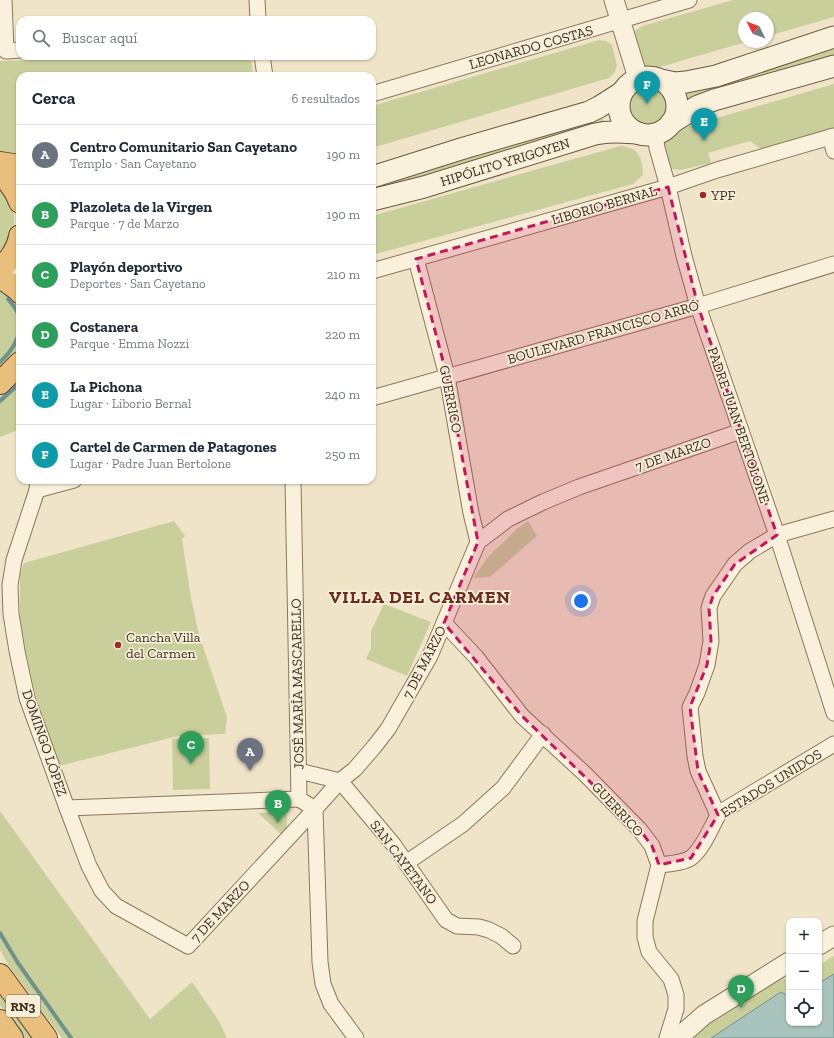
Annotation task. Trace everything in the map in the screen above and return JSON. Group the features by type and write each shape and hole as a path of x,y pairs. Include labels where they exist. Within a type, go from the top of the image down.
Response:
{"highway":[{"path":"0,163 16,165"},
{"path":"0,174 16,192"},
{"path":"0,270 7,263 16,247"},
{"path":"0,277 16,288"},
{"path":"0,383 16,367"},
{"path":"0,383 16,370"},
{"name":"RN3","path":"0,974 46,1038"},
{"name":"RN3","path":"0,1020 12,1038"}],"main road":[{"path":"661,80 675,83 716,76 834,37"},
{"path":"655,130 675,116 677,108 676,99 668,84 661,80 646,76 638,78 632,81 622,93 619,101 621,117 625,124 631,129 655,130 698,106 714,100 834,66"},
{"name":"HIPÓLITO YRIGOYEN","path":"376,176 464,148 588,112 600,107 622,93"},
{"name":"HIPÓLITO YRIGOYEN","path":"376,199 424,187 595,134 615,131 655,130"},
{"path":"0,274 16,272"}],"street":[{"path":"4,0 13,50"},
{"path":"257,0 258,16"},
{"path":"614,0 638,78"},
{"name":"LEONARDO COSTAS","path":"376,93 689,0"},
{"path":"263,60 264,72"},
{"name":"PADRE JUAN BERTOLONE","path":"655,130 657,148 698,306 777,535 834,713"},
{"path":"832,136 834,151"},
{"name":"LIBORIO BERNAL","path":"376,270 668,187 717,170 832,136"},
{"name":"GUERRICO","path":"416,259 447,376 471,513 478,542"},
{"name":"BOULEVARD FRANCISCO ARRÓ","path":"376,397 698,306 834,264"},
{"name":"7 DE MARZO","path":"188,946 340,781 355,768 388,729 430,656 478,542 508,519 543,502 579,487 741,431"},
{"name":"JOSÉ MARÍA MASCARELLO","path":"293,484 300,799"},
{"name":"DOMINGO LÓPEZ","path":"37,485 14,560 10,585 11,614 27,698 67,808 90,866 102,891 116,906 188,946"},
{"path":"718,815 698,771 690,707 697,693 706,665 711,641 709,608 713,596 736,564 750,551 777,535 834,519"},
{"name":"GUERRICO","path":"444,623 476,657 522,716 586,774 640,830 652,846 659,865"},
{"path":"406,863 463,824 503,788 543,734"},
{"name":"ESTADOS UNIDOS","path":"659,865 674,864 691,858 700,848 718,815 834,744"},
{"path":"299,770 340,781"},
{"name":"SAN CAYETANO","path":"340,781 393,844 446,920 457,926 479,927 489,930 501,936 513,946"},
{"path":"67,808 300,799 315,809 320,962 323,984 331,1004 356,1038"},
{"path":"659,865 645,921 645,937 649,952 671,979 676,995 676,1010 667,1038"},
{"path":"822,942 834,936"},
{"path":"678,1038 704,1015 786,964"}],"highlighted area":[{"path":"668,187 698,306 777,535 735,564 713,596 709,608 711,641 707,665 690,707 698,771 718,815 691,858 659,865 652,846 640,830 522,716 444,623 478,542 447,376 416,259"}],"green space":[{"path":"733,0 834,0 834,17 774,34 774,12 738,12 738,44 660,67 643,65 630,35 642,26"},
{"path":"599,40 606,41 612,45 617,65 615,72 609,78 376,147 376,105"},
{"path":"834,47 834,57 685,100 683,91"},
{"path":"251,60 253,72 16,72 16,156 0,153 0,61"},
{"path":"834,84 834,128 761,149 750,141 708,153 711,163 681,170 673,169 666,164 661,142 669,132"},
{"path":"652,85 659,88 665,94 668,105 667,113 659,122 652,125 644,125 637,122 629,113 628,101 631,94 640,86"},
{"path":"601,113 604,124 376,191 376,179"},
{"path":"620,146 628,147 637,152 643,167 643,175 633,184 376,254 376,215"},
{"path":"0,184 11,204 14,222 11,234 0,255"},
{"path":"0,285 16,297 16,356 0,373"},
{"path":"16,379 16,431 0,437 0,394"},
{"path":"174,521 185,536 182,539 191,598 199,635 227,717 225,734 178,736 59,766 35,693 20,623 20,575 24,563"},
{"path":"528,521 537,536 490,577 473,578 488,557 517,529"},
{"path":"384,604 431,622 407,676 366,659 371,648 371,631"},
{"path":"209,738 210,789 173,790 172,739"},
{"path":"0,811 150,1019 192,982 219,1021 227,1038 62,1038 9,966 0,950"},
{"path":"284,812 287,815 287,830 283,836 258,813"},
{"path":"834,956 834,974 822,981 822,963"},
{"path":"776,977 786,979 786,995 781,992 711,1038 687,1038"},
{"path":"0,988 35,1038 24,1038 0,1005"}],"water":[{"path":"834,974 834,1038 711,1038 781,992 786,995 786,1026 822,1026 822,981"}],"waterway":[{"path":"8,299 16,309"},
{"path":"0,362 13,347 16,340"},
{"path":"0,401 16,387"},
{"path":"0,933 18,963 71,1038"}],"place":[{"name":"Cartel de Carmen de Patagones","path":"647,104"},
{"name":"La Pichona","path":"704,141"},
{"name":"YPF","path":"703,195"},
{"name":"Cancha Villa del Carmen","path":"118,645"},
{"name":"Playón deportivo","path":"191,764"},
{"name":"Centro Comunitario San Cayetano","path":"250,771"},
{"name":"Plazoleta de la Virgen","path":"278,823"},
{"name":"Costanera","path":"741,1008"}],"district":[{"name":"VILLA DEL CARMEN","path":"420,597"}]}
